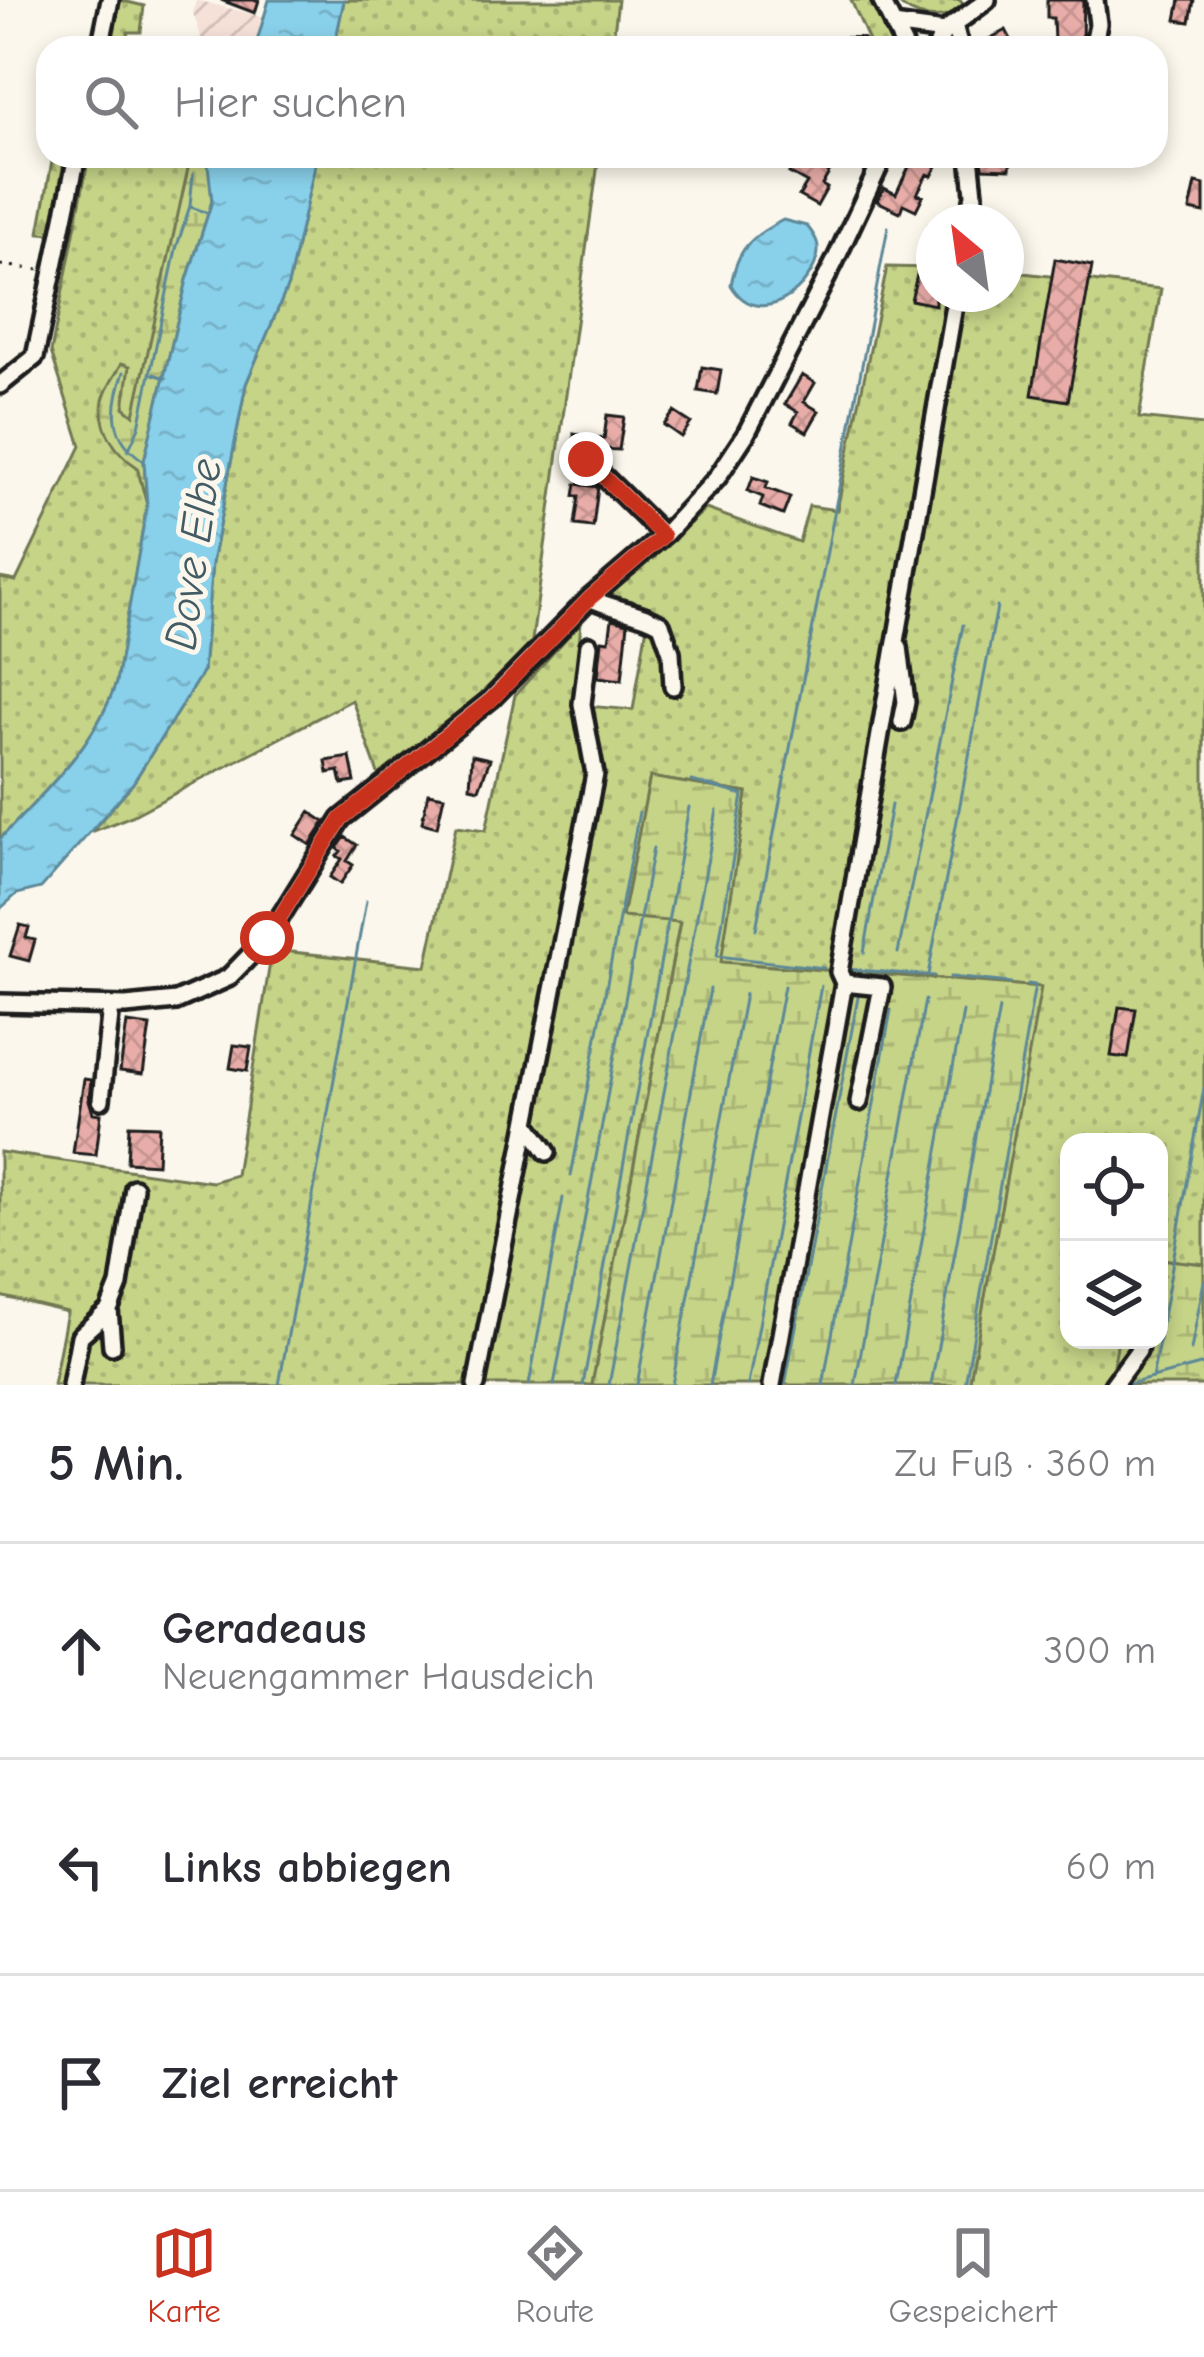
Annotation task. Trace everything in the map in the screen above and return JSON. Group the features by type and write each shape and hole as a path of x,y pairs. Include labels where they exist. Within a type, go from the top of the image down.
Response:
{"street":[{"path":"102,36 110,0"},
{"path":"881,0 899,36"},
{"path":"944,36 987,0"},
{"path":"1095,0 1096,36"},
{"path":"893,25 949,28"},
{"path":"949,28 954,36"},
{"path":"0,385 35,357 75,168"},
{"path":"0,1003 111,1006 176,1001 228,979 267,938 341,819 491,700 717,478 746,434 878,168"},
{"path":"971,168 972,204"},
{"path":"772,1385 844,982 838,972 953,312"},
{"path":"586,459 663,536"},
{"path":"590,598 661,624 671,652 673,686"},
{"path":"896,632 906,703 902,722"},
{"path":"476,1385 595,774 582,704 589,645"},
{"path":"844,982 882,987 859,1102"},
{"path":"101,1100 111,1006"},
{"path":"526,1124 547,1152"},
{"path":"70,1385 80,1336 109,1310 119,1285 134,1188"},
{"path":"109,1310 112,1346"},
{"path":"1113,1385 1138,1349"}],"path":[{"path":"0,265 53,272"}],"shaded area":[{"path":"196,0 264,17 258,36 201,36 193,13"}],"green space":[{"path":"119,0 144,6 141,32 112,36"},
{"path":"344,0 618,0 614,36 336,36"},
{"path":"851,0 870,0 887,36 867,36"},
{"path":"895,0 960,0 965,8 928,17"},
{"path":"51,168 63,168 51,234 39,233"},
{"path":"87,168 207,168 166,378 144,461 147,505 116,683 82,748 0,839 0,578 16,581 81,446 51,352"},
{"path":"188,168 210,168 212,201 187,280 144,461 147,505 137,467 115,447 102,410 122,363 130,366 124,407 134,415"},
{"path":"314,168 597,168 531,648 485,693 380,779 352,700 132,816 91,832 133,783 203,671 212,563 246,384 288,285"},
{"path":"887,267 916,268 916,312 1024,312 1024,273 1161,289 1139,418 1204,425 1204,1264 1168,1260 1168,1133 1060,1133 1060,1349 1116,1349 1113,1370 1102,1385 969,1385 1040,987 720,962 747,793 650,777 623,916 680,921 592,1385 53,1385 67,1312 0,1296 0,1152 212,1182 236,1175 272,950 426,966 456,826 486,830 515,695 581,622 574,705 633,710 650,607 605,599 706,509 799,542 809,506 837,510"},
{"path":"650,777 747,793 721,962 1041,987 969,1385 592,1385 680,922 622,917"},
{"path":"1168,1260 1204,1264 1204,1385 1102,1385 1113,1370 1116,1349 1168,1349"}],"water":[{"path":"269,0 344,0 336,36 258,36"},
{"name":"Dove Elbe","path":"208,168 314,168 288,285 246,384 212,563 203,671 133,783 41,888 17,894 0,909 0,839 82,748 116,683 147,505 144,461 187,280 212,201"},
{"path":"783,220 807,226 817,242 817,255 803,284 790,296 759,306 744,300 731,285 737,262 754,238"}],"building":[{"path":"221,0 259,0 255,13"},
{"path":"1047,0 1083,0 1082,36 1054,36 1053,18 1047,18"},
{"path":"1180,0 1194,0 1190,22 1176,20"},
{"path":"792,168 820,168 829,173 817,206 799,196 807,183 789,173"},
{"path":"908,168 936,168 932,176 927,174 917,194 923,196 916,210 903,204 900,212 877,201 884,188 896,194"},
{"path":"1196,183 1204,185 1204,213 1190,210"},
{"path":"1055,259 1092,266 1068,401 1032,395"},
{"path":"702,367 721,370 717,394 698,391"},
{"path":"802,375 815,383 804,402 819,411 807,432 792,423 798,412 785,404"},
{"path":"674,412 691,423 681,437 664,425"},
{"path":"607,415 624,417 619,450 575,448 574,434 604,439"},
{"path":"753,477 790,497 783,515 760,506 763,497 748,491"},
{"path":"576,484 598,487 593,527 575,525"},
{"path":"612,619 628,623 622,680 598,677 602,640 609,641"},
{"path":"472,755 490,759 479,789 470,787"},
{"path":"350,757 355,782 342,784 339,771 328,773 326,761"},
{"path":"428,793 444,796 437,827 422,823"},
{"path":"310,812 325,822 310,845 295,835"},
{"path":"345,837 357,845 347,861 353,865 340,884 330,877 342,859 337,848"},
{"path":"20,925 29,927 26,938 35,940 29,961 10,956"},
{"path":"1119,1007 1136,1009 1128,1058 1111,1056"},
{"path":"127,1023 150,1026 143,1074 120,1071"},
{"path":"234,1045 251,1047 247,1071 230,1068"},
{"path":"84,1079 91,1080 93,1113 101,1114 96,1155 73,1153"},
{"path":"129,1125 159,1126 157,1164 127,1162"}],"waterway":[{"path":"128,451 139,427 176,249 190,206 193,174"},
{"path":"191,207 208,213"},
{"path":"756,929 888,227"},
{"path":"124,372 116,421 124,442 144,461"},
{"path":"153,374 166,378"},
{"path":"928,975 997,607"},
{"path":"898,953 963,625"},
{"path":"692,781 743,795 717,956 824,968"},
{"path":"864,953 891,805"},
{"path":"583,1385 689,807"},
{"path":"609,1385 717,810"},
{"path":"571,1176 639,812"},
{"path":"554,1385 653,848"},
{"path":"279,1385 366,901"},
{"path":"846,969 934,976"},
{"path":"950,977 1011,983"},
{"path":"965,1385 1035,985 1028,984"},
{"path":"710,1385 784,986"},
{"path":"748,1385 821,986"},
{"path":"637,1385 710,989"},
{"path":"785,1385 859,992"},
{"path":"672,1385 745,994"},
{"path":"855,1385 925,1000"},
{"path":"931,1385 999,1009"},
{"path":"823,1385 891,1010"},
{"path":"896,1385 963,1012"},
{"path":"1168,1289 1204,1088"},
{"path":"529,1385 563,1198"},
{"path":"1191,1350 1204,1281"},
{"path":"1152,1378 1158,1349"},
{"path":"1126,1385 1204,1364"}],"route":[{"path":"267,938 341,819 491,700 590,598 663,536 586,459"}]}
